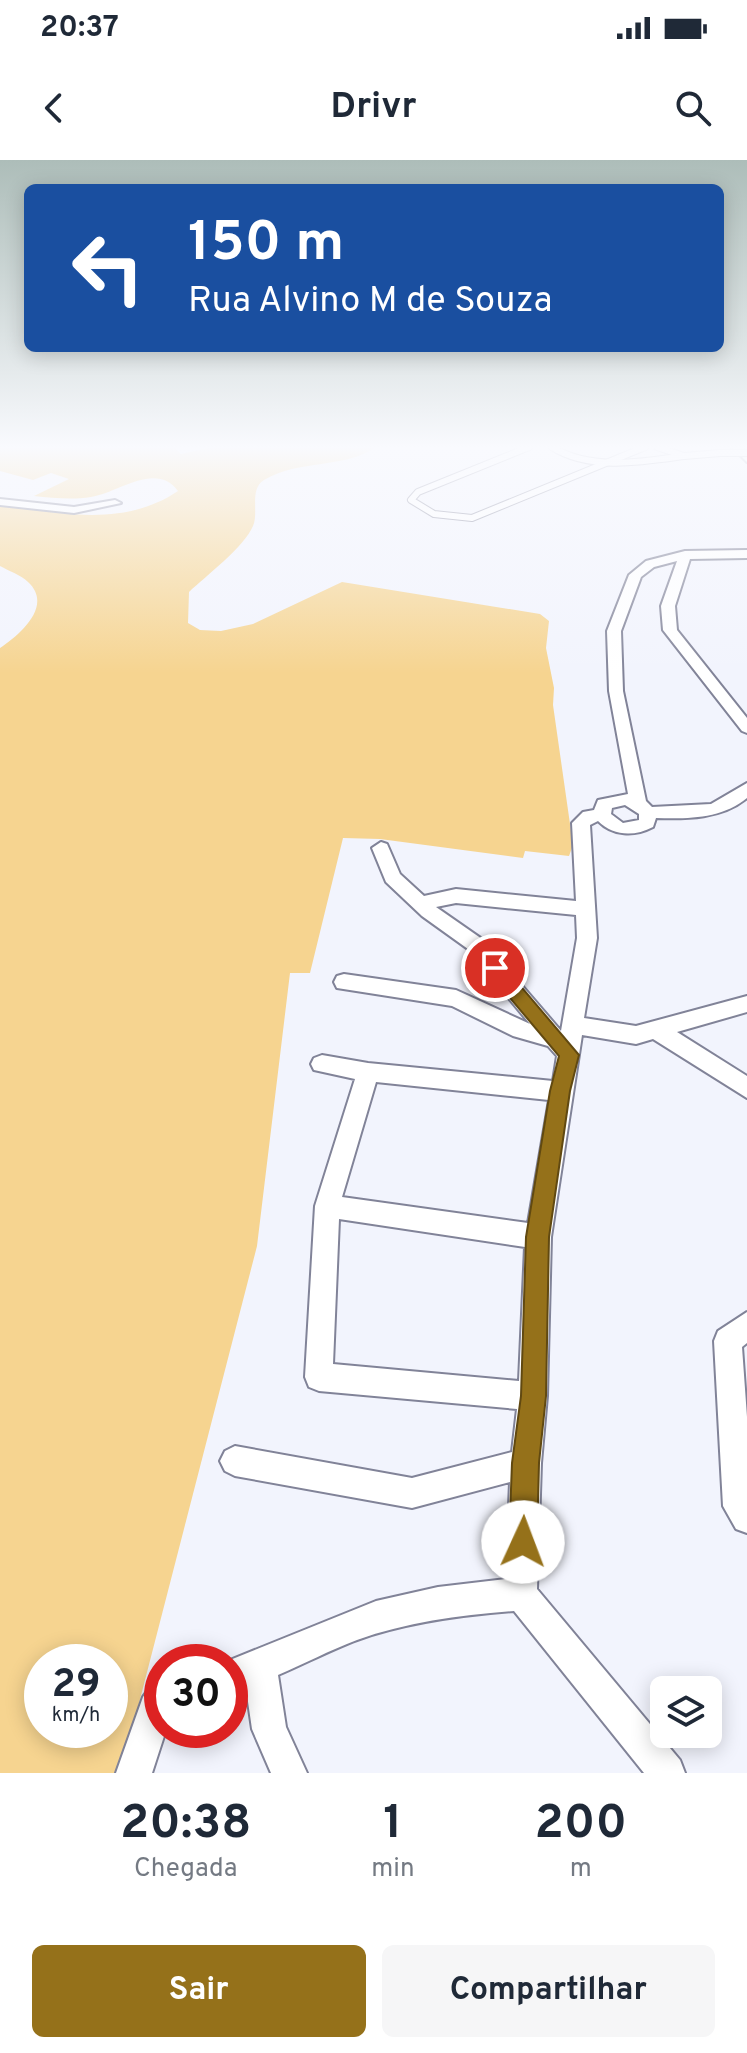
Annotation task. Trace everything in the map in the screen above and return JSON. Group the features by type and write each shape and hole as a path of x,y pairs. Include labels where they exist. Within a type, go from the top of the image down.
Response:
{"street":[{"path":"667,1773 521,1594 526,1463 533,1396 538,1237 567,1039 587,938 581,823 589,816 602,815 613,826 635,829 647,823 616,691 614,631 635,575 650,564 685,555 747,554"},
{"path":"685,555 668,606 670,630 747,728"},
{"path":"602,815 604,804 610,800 626,799 643,808 689,814 737,801 747,788"},
{"path":"381,848 392,877 420,903 475,944 567,1039"},
{"path":"420,903 456,896 586,909"},
{"path":"344,982 456,998 521,1030 567,1039 636,1035 747,1004"},
{"path":"656,1030 747,1088"},
{"path":"322,1064 368,1072 560,1091"},
{"path":"368,1072 327,1206 319,1377 533,1396"},
{"path":"327,1206 538,1237"},
{"path":"747,1325 728,1341 738,1506 747,1518"},
{"path":"235,1461 412,1493 526,1463"},
{"path":"248,1671 356,1624 450,1599 521,1594"},
{"path":"248,1679 289,1773"},
{"path":"134,1773 144,1743"}],"shaded area":[{"path":"0,522 254,522 233,552 189,592 188,623 200,630 221,631 253,624 342,582 540,614 549,621 546,648 554,688 553,705 573,845 569,856 525,851 523,858 380,839 343,838 310,973 290,973 257,1246 154,1644 144,1644 144,1684 128,1746 128,1644 24,1644 24,1748 127,1748 121,1773 0,1773 0,648 24,628 36,610 37,601 35,591 18,575 0,566"}],"route":[{"path":"495,968 569,1055 560,1091 538,1237 533,1396 526,1463 523,1542"}]}
